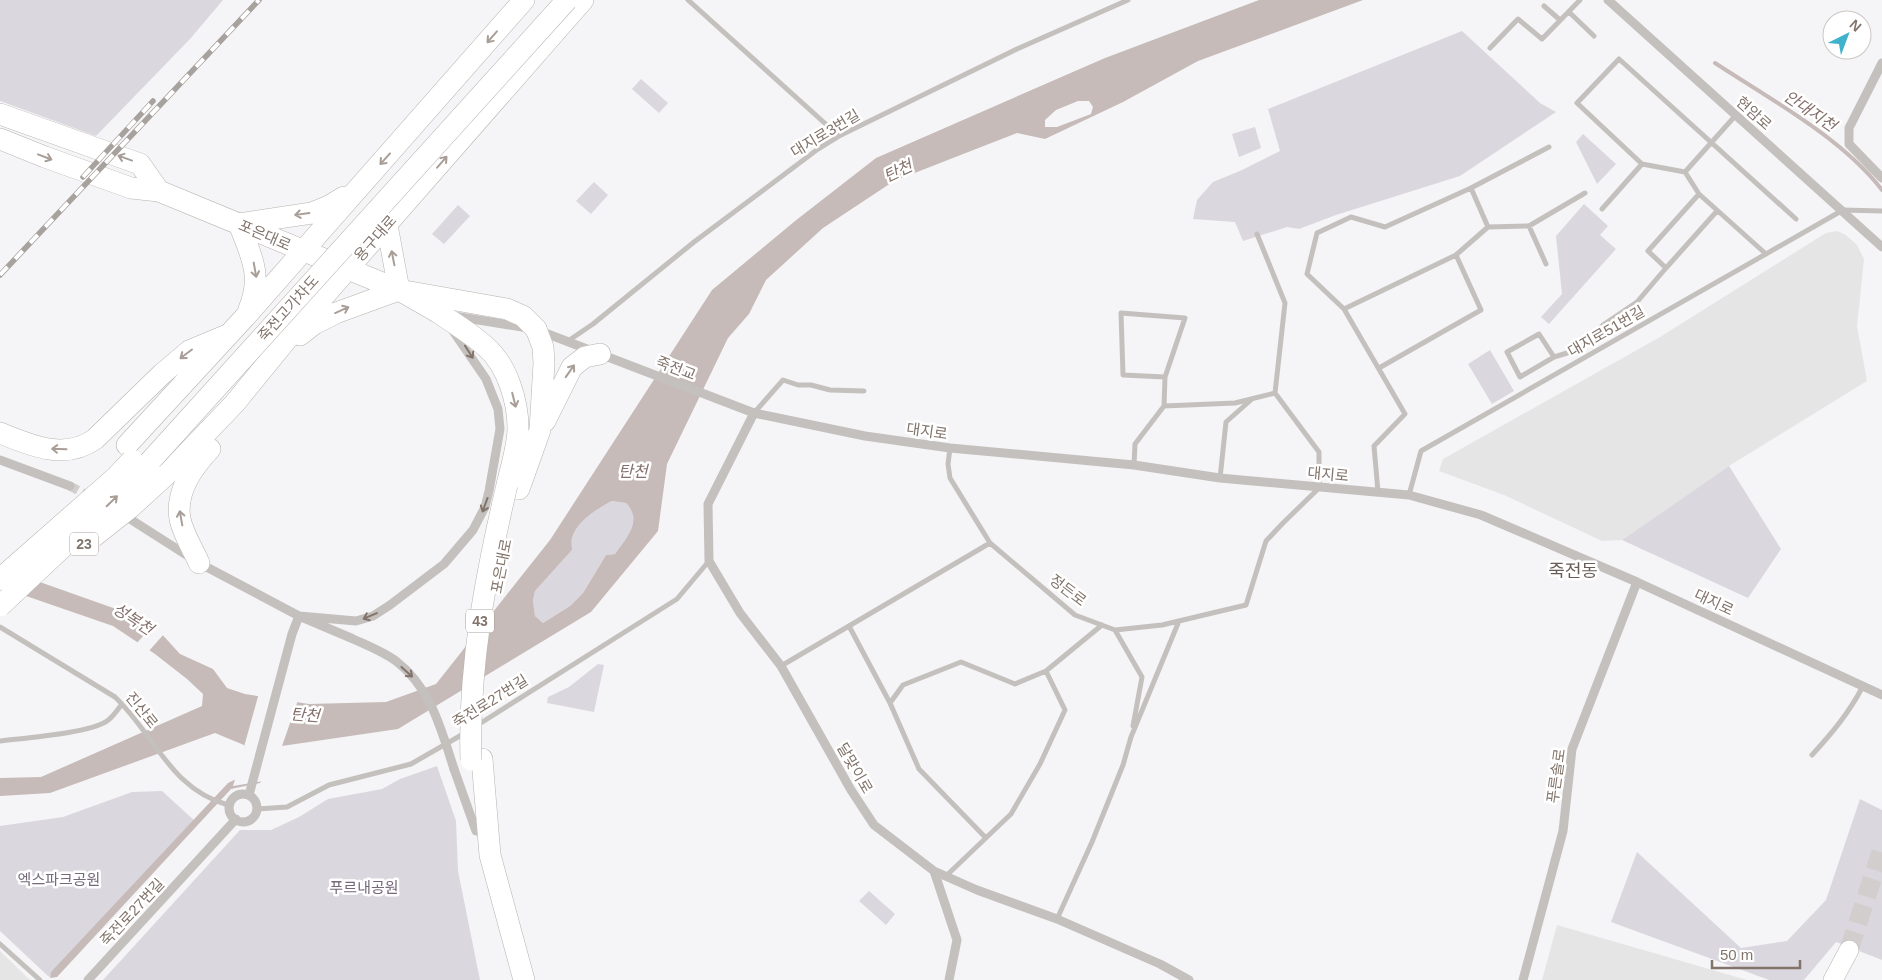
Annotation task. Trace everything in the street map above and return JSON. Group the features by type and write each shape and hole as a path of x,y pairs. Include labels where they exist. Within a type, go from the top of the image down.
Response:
{"main road":[{"path":"304,251 524,0"},
{"name":"죽전고가차도","path":"0,579 116,477 549,0"},
{"name":"죽전고가차도","path":"0,606 126,488 567,0"},
{"name":"용구대로","path":"0,610 131,507 202,439 270,363 296,328 583,0"},
{"path":"0,114 140,164 159,190"},
{"name":"포은대로","path":"0,139 45,158 131,188 159,190 399,290 439,313 487,348 497,359 506,374 515,400 518,428 513,487 490,626 483,695 469,763 480,861 512,980"},
{"path":"251,310 257,283 253,259 239,224 312,213 330,206 361,186"},
{"path":"199,563 180,520 179,506 182,490 192,469 258,396 270,363 314,324 350,307 399,290 387,225"},
{"name":"23","path":"0,573 127,445 304,251"},
{"name":"포은대로","path":"399,290 507,309 523,316 536,329 543,347 544,363 540,430 513,487"},
{"path":"251,310 275,302 292,312 296,321 296,328"},
{"path":"0,433 22,442 51,449 64,450 84,447 95,439 162,374 189,351 230,334"},
{"path":"540,430 554,407 572,366 585,357 602,354"},
{"name":"포은대로","path":"469,763 490,855 524,980"},
{"path":"1833,980 1849,950"},
{"path":"1838,980 1849,950"},
{"path":"1845,980 1849,950"}],"street":[{"path":"688,0 839,136"},
{"name":"대지로3번길","path":"568,341 593,324 694,242 818,149 839,136 1018,49 1128,0"},
{"path":"1490,48 1518,19 1542,39 1580,0"},
{"name":"현암로","path":"1608,0 1882,247"},
{"path":"1544,6 1560,20"},
{"path":"1569,12 1594,36"},
{"path":"1766,254 1699,194 1685,172 1642,164 1578,103 1619,59 1712,141 1796,219"},
{"path":"1882,63 1849,128 1849,144 1882,178"},
{"path":"1685,172 1736,115"},
{"path":"1378,492 1374,446 1405,414 1344,309 1307,274 1317,233 1351,218 1385,227 1471,188 1548,147"},
{"path":"1602,209 1642,164"},
{"path":"1471,188 1488,227"},
{"path":"1344,309 1456,255 1488,227 1529,226 1585,193"},
{"path":"1666,268 1648,251 1699,194"},
{"path":"1843,210 1882,211"},
{"name":"대지로51번길","path":"1409,495 1420,451 1843,210"},
{"path":"1554,358 1539,334 1507,352 1520,376 1554,358 1578,350 1603,325 1637,302 1717,211"},
{"path":"1529,226 1546,264"},
{"path":"1257,234 1285,303 1275,393 1319,452 1319,488"},
{"path":"1379,368 1481,310 1456,255"},
{"path":"439,313 536,329 602,354"},
{"path":"299,616 356,621 372,616 390,605 444,564 459,549 473,530 485,507 500,429 498,409 486,379 464,345 439,313"},
{"path":"1134,465 1136,444 1164,406 1165,377 1185,318 1121,313 1123,375 1165,377"},
{"name":"죽전교","path":"602,354 738,407"},
{"path":"754,413 783,380 830,390 864,391"},
{"path":"1164,406 1235,403 1275,393"},
{"path":"1220,478 1226,422 1252,399"},
{"name":"대지로","path":"738,407 754,413 865,436 950,448 1134,465 1220,478 1409,495 1481,516 1637,582 1882,695"},
{"name":"달맞이로","path":"754,413 708,504 710,561 740,613 781,666 851,790 874,825 934,871 977,890 1057,919 1160,964 1189,980"},
{"name":"정든로","path":"950,448 948,464 950,478 990,543 1076,615 1115,630 1162,626 1246,605 1266,542 1319,488"},
{"path":"0,460 70,486"},
{"path":"130,520 199,563 299,616 351,638 396,661 415,679 439,721 469,763"},
{"path":"781,666 990,543"},
{"name":"죽전로27번길","path":"257,809 287,807 329,785 411,764 509,706 677,600 710,561"},
{"name":"푸른솔로","path":"1523,980 1563,831 1572,749 1637,582"},
{"path":"249,795 292,634 299,616"},
{"path":"1057,919 1092,842 1123,764 1131,737 1178,622"},
{"path":"890,703 903,685 961,662 1015,684 1046,671 1102,625"},
{"path":"849,626 890,703 919,769 986,838"},
{"name":"진산로","path":"0,627 115,697 137,721 156,749 178,774 201,795 228,805"},
{"path":"1115,630 1142,677 1131,737"},
{"path":"946,876 1011,814 1040,764 1066,710 1046,671"},
{"path":"1812,755 1835,731 1851,709 1863,686"},
{"path":"0,741 100,725 108,720 122,704"},
{"path":"236,795 249,795 255,801 257,809 254,818 241,823 230,815 228,805 236,795"},
{"name":"죽전로27번길","path":"88,980 236,820"},
{"path":"934,871 957,940 949,980"},
{"path":"0,944 39,979"}],"shaded area":[{"path":"1837,231 1846,235 1857,245 1864,259 1857,326 1867,381 1729,466 1622,540 1602,541 1504,495 1439,471 1443,459 1660,337 1826,233"},
{"path":"1557,925 1747,980 1542,980"},
{"path":"0,951 30,980 0,980"}],"green space":[{"path":"0,0 223,0 190,39 96,136 0,101"},
{"path":"1462,31 1540,103 1556,112 1460,176 1336,215 1299,229 1287,227 1243,241 1235,222 1193,219 1197,200 1213,182 1280,151 1268,109"},
{"path":"641,79 668,103 659,113 632,89"},
{"path":"1255,127 1261,148 1239,157 1232,134"},
{"path":"1583,134 1616,164 1597,184 1576,142"},
{"path":"594,182 608,195 591,214 576,201"},
{"path":"1584,204 1608,226 1600,235 1616,249 1549,324 1541,317 1562,294 1556,236"},
{"path":"458,205 470,216 444,244 432,234"},
{"path":"1490,350 1514,391 1492,404 1468,364"},
{"path":"1729,466 1781,549 1748,598 1622,540"},
{"path":"612,501 626,503 631,510 633,523 628,535 615,554 606,555 583,593 570,606 543,623 535,616 533,601 535,591 572,550 572,538 578,526 594,512"},
{"path":"598,664 604,665 594,712 547,703 548,697 569,687"},
{"name":"푸르내공원","path":"437,766 456,821 458,871 480,980 103,980 240,830 271,830 299,817 328,799 382,789 400,779"},
{"name":"엑스파크공원","path":"162,791 195,821 49,977 0,931 0,826 63,817 132,792"},
{"path":"1860,799 1882,810 1882,960 1836,942 1804,980 1769,980 1611,922 1637,852 1741,948 1787,941 1826,900"},
{"path":"869,891 895,914 886,925 859,901"}],"water":[{"name":"탄천","path":"1259,0 1363,0 1198,61 1123,102 1045,139 1017,133 894,181 823,228 766,280 749,314 728,338 667,464 658,531 591,612 398,729 275,747 273,759 260,783 231,789 57,977 50,978 51,972 228,783 246,774 244,745 215,733 50,793 0,796 0,778 41,777 202,706 203,694 155,654 113,626 0,587 37,581 116,609 159,631 180,654 213,669 227,688 245,694 309,704 386,702 436,684 550,540 712,290 795,221 876,158 1105,58","holes":["1078,101 1089,101 1093,107 1091,114 1057,127 1045,127 1045,120 1056,110","612,501 626,503 631,510 633,523 628,535 615,554 606,555 583,593 570,606 543,623 535,616 533,601 535,591 572,550 572,538 578,526 594,512"]}],"pier":[{"path":"153,625 164,634 148,652 136,644"},
{"path":"259,693 298,700 281,749 277,749 275,760 264,781 233,786 236,776 243,773 242,754"}],"waterway":[{"name":"안대지천","path":"1715,63 1826,136 1866,171 1882,190"}],"tunnel":[{"path":"70,486 92,498"},
{"path":"1849,950 1882,849"}],"railway":[{"path":"0,275 259,0"},
{"path":"83,177 153,101"}],"district":[{"name":"죽전동","path":"1573,571"}],"water label":[{"name":"성복천","path":"133,619"}]}
